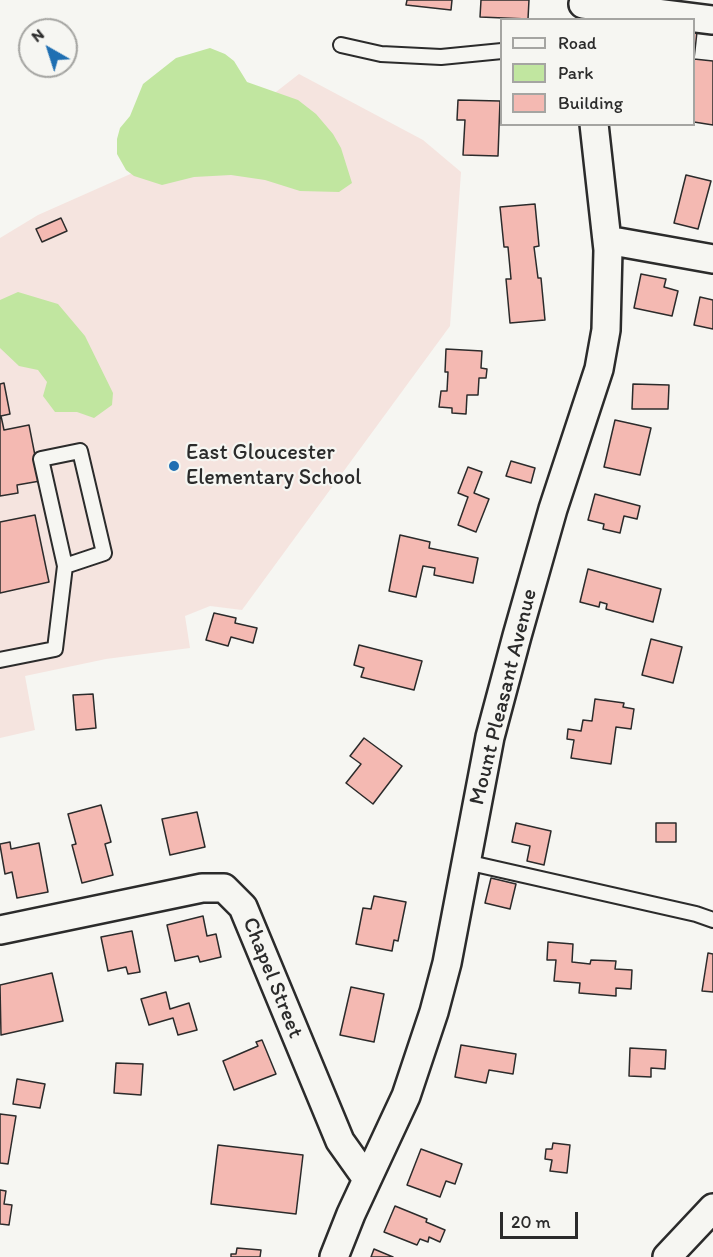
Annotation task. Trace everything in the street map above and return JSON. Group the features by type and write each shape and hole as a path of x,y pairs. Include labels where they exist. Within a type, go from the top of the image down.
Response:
{"street":[{"path":"583,8 691,18"},
{"path":"695,18 713,20"},
{"name":"Mount Pleasant Avenue","path":"334,1257 406,1096 434,1012 447,963 490,737 554,509 599,369 606,330 607,240 594,126"},
{"path":"607,240 713,259"},
{"name":"Chapel Street","path":"0,930 202,888 224,888 243,907 340,1141 367,1179"},
{"path":"667,1257 713,1208"}],"lane":[{"path":"341,45 381,54 441,57 500,51"},
{"path":"0,660 55,649 65,566 41,459 80,451 104,553 65,566"},
{"path":"466,862 696,914 713,920"}],"shaded area":[{"name":"East Gloucester Elementary School","path":"299,74 423,140 461,172 450,326 242,610 210,606 185,616 190,648 106,659 25,676 35,730 0,738 0,238 38,215 189,148 249,113"}],"green space":[{"path":"210,48 225,54 234,61 247,82 298,100 316,114 333,134 341,148 352,183 339,192 300,191 265,180 231,175 194,177 162,185 134,176 126,170 117,154 117,139 120,128 130,116 143,84 176,58"},
{"path":"18,292 58,304 85,336 113,393 112,405 94,418 77,412 55,412 43,396 47,382 38,370 19,366 0,348 0,300"}],"building":[{"path":"407,0 452,0 451,10 406,5"},
{"path":"481,0 529,0 528,18 480,17"},
{"path":"695,59 713,61 713,125 695,122"},
{"path":"458,100 500,101 498,156 463,155 465,120 457,120"},
{"path":"686,175 711,181 698,229 674,223"},
{"path":"535,204 539,246 534,247 538,278 541,278 545,320 510,323 506,279 511,279 508,247 504,247 500,207"},
{"path":"61,218 67,231 42,242 36,229"},
{"path":"641,274 666,279 664,287 678,291 672,316 634,308"},
{"path":"700,297 713,300 713,329 694,325"},
{"path":"446,349 482,351 481,368 487,369 486,378 479,378 478,395 467,395 466,414 452,413 452,408 439,407 441,391 447,391"},
{"path":"4,383 10,414 1,416 4,430 29,425 40,481 17,485 18,493 0,496 0,384"},
{"path":"633,384 669,385 668,409 632,409"},
{"path":"615,420 651,428 640,475 604,467"},
{"path":"511,461 535,468 531,483 506,476"},
{"path":"468,467 482,472 474,493 489,499 476,532 458,525 468,497 458,493"},
{"path":"595,494 640,506 637,519 624,516 620,533 603,529 604,524 588,520"},
{"path":"35,515 49,582 0,593 0,522"},
{"path":"400,535 430,542 429,548 478,558 473,583 434,575 435,568 423,566 416,597 389,591"},
{"path":"588,569 661,589 653,622 606,609 607,604 600,602 599,607 580,602"},
{"path":"214,613 236,618 235,623 257,628 253,643 231,637 228,646 206,640"},
{"path":"651,639 682,647 673,683 642,675"},
{"path":"359,645 422,661 414,690 361,677 364,668 354,665"},
{"path":"93,694 96,728 76,730 73,695"},
{"path":"595,699 624,703 623,707 634,709 631,729 616,727 611,764 571,758 574,740 567,739 568,729 581,731 583,720 592,721"},
{"path":"364,738 402,766 373,804 346,783 361,764 350,756"},
{"path":"101,805 111,842 105,844 113,875 82,883 72,845 76,844 68,814"},
{"path":"197,812 205,847 170,855 162,819"},
{"path":"516,823 551,831 544,865 527,861 530,846 512,842"},
{"path":"656,823 676,823 676,842 656,842"},
{"path":"10,842 11,849 39,843 48,892 17,898 12,872 5,874 0,845"},
{"path":"491,878 516,884 510,909 485,903"},
{"path":"374,896 406,902 398,941 394,940 392,951 356,944 363,908 371,909"},
{"path":"203,916 207,936 216,934 221,957 200,962 198,956 175,961 167,925"},
{"path":"132,931 140,972 128,974 126,967 108,971 101,937"},
{"path":"548,942 573,944 572,962 590,964 591,960 616,961 615,969 632,970 631,989 616,988 616,996 579,993 580,983 554,981 556,960 547,960"},
{"path":"708,953 713,954 713,992 702,991"},
{"path":"52,973 63,1021 1,1035 0,985"},
{"path":"351,987 384,994 374,1042 340,1035"},
{"path":"166,992 170,1009 189,1003 197,1030 178,1035 173,1018 149,1025 141,999"},
{"path":"262,1040 276,1074 234,1090 223,1061 258,1046 256,1042"},
{"path":"461,1045 516,1054 513,1074 489,1070 486,1083 455,1077"},
{"path":"630,1048 666,1050 665,1069 651,1068 651,1077 629,1076"},
{"path":"116,1063 143,1064 141,1095 114,1093"},
{"path":"17,1079 45,1084 40,1108 13,1104"},
{"path":"0,1114 16,1116 8,1164 0,1163"},
{"path":"553,1143 570,1145 567,1173 550,1171 552,1160 545,1159 546,1149 552,1149"},
{"path":"218,1145 303,1155 296,1214 211,1204"},
{"path":"421,1149 462,1164 455,1184 446,1181 440,1197 407,1185"},
{"path":"0,1190 6,1191 4,1204 12,1205 9,1225 0,1224"},
{"path":"395,1206 427,1219 426,1222 445,1230 440,1242 429,1237 428,1242 420,1239 417,1245 384,1232"},
{"path":"237,1248 261,1250 260,1257 231,1257 231,1254 236,1254"},
{"path":"374,1249 393,1257 371,1257"}],"place":[{"name":"East Gloucester Elementary School","path":"174,466"}]}
